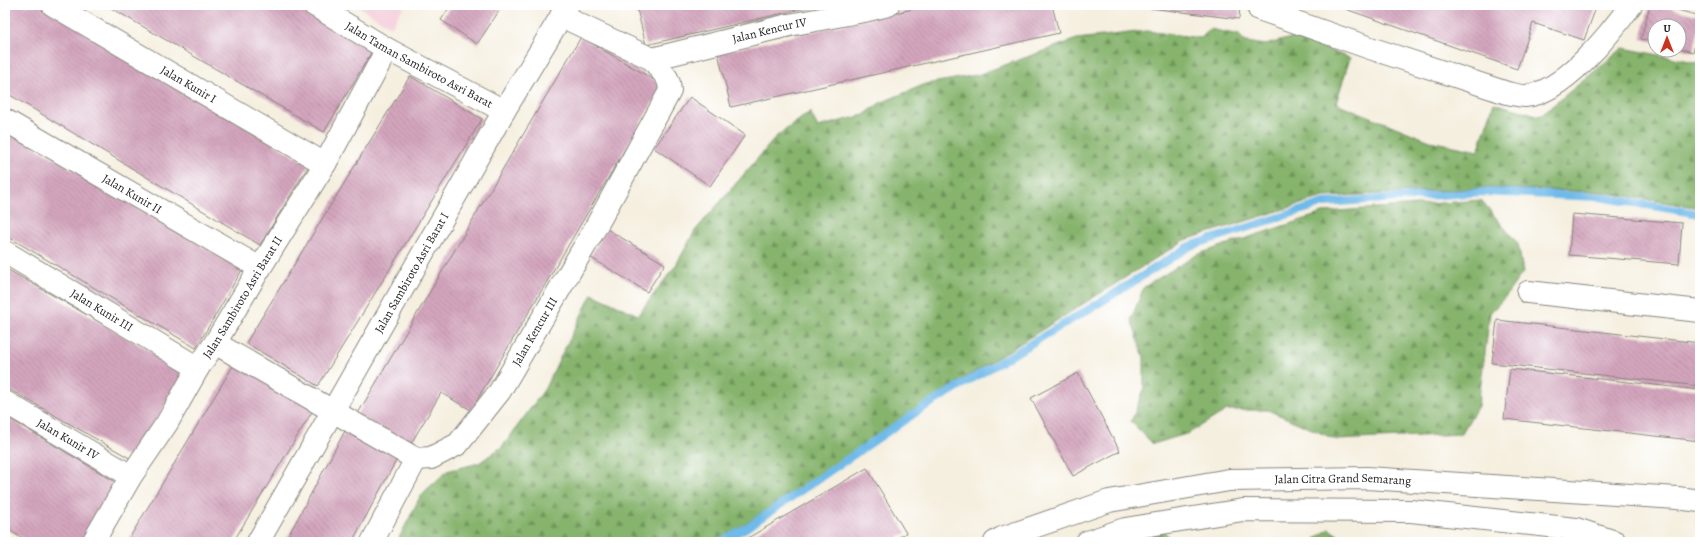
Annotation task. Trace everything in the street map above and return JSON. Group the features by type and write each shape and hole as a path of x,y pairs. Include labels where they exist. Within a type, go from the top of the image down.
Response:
{"street":[{"name":"Jalan Kunir I","path":"53,5 325,164"},
{"name":"Jalan Taman Sambiroto Asri Barat","path":"314,5 387,49 504,111"},
{"name":"Jalan Kencur IV","path":"652,59 789,25 888,5"},
{"path":"1259,9 1507,93 1525,96 1543,91 1558,83 1593,51 1630,5"},
{"name":"Jalan Kencur III","path":"416,459 430,458 458,444 504,384 670,91 669,83 652,59 565,10"},
{"name":"Jalan Sambiroto Asri Barat I","path":"258,542 504,111 565,10"},
{"name":"Jalan Sambiroto Asri Barat II","path":"93,542 131,476 167,423 198,368 215,343 325,164 387,49"},
{"name":"Jalan Kunir II","path":"5,120 260,268"},
{"name":"Jalan Kunir III","path":"5,252 198,368"},
{"path":"1528,292 1700,311"},
{"path":"215,343 334,410 416,459 372,542"},
{"name":"Jalan Kunir IV","path":"5,402 131,476"},
{"name":"Jalan Citra Grand Semarang","path":"995,542 1002,538 1109,501 1229,480 1367,478 1677,498 1700,501"},
{"path":"1087,542 1125,529 1243,510 1411,512 1576,529 1615,542"}],"shaded area":[{"path":"356,5 405,5 391,27"}],"green space":[{"path":"1210,29 1239,35 1246,42 1266,45 1294,37 1350,58 1336,103 1430,141 1478,151 1494,103 1540,116 1623,48 1647,53 1647,58 1674,58 1700,63 1700,208 1602,192 1485,188 1323,197 1185,240 919,407 744,525 714,542 397,542 421,495 447,471 479,463 503,446 544,390 592,294 638,315 676,265 695,231 777,136 810,112 818,127 864,115 880,103 926,84 977,75 1077,39 1146,31 1201,38"},
{"path":"1481,200 1518,244 1523,272 1505,297 1490,313 1478,406 1461,434 1337,440 1268,410 1227,410 1189,433 1153,444 1131,422 1144,389 1144,357 1131,319 1144,287 1198,254 1326,212"},
{"path":"1329,529 1348,542 1311,542"},
{"path":"1164,531 1173,542 1131,542"}],"building":[{"path":"5,5 42,5 309,165 260,245 5,92"},
{"path":"106,5 300,5 374,48 324,132"},
{"path":"451,5 503,5 477,44 441,20"},
{"path":"636,5 814,5 814,6 646,45"},
{"path":"931,5 1052,5 1059,33 731,107 718,53"},
{"path":"1070,5 1097,5 1097,6 1070,7"},
{"path":"1150,5 1240,5 1239,19 1150,8"},
{"path":"1334,5 1597,5 1584,40 1533,23 1517,69"},
{"path":"1650,5 1659,5 1700,16 1700,25 1693,52 1687,50 1687,18 1647,18 1647,40 1641,39"},
{"path":"581,37 663,85 471,410 441,393 410,445 357,415"},
{"path":"410,76 482,119 318,386 246,343"},
{"path":"690,97 745,135 710,186 654,148"},
{"path":"5,129 242,270 196,348 5,235"},
{"path":"1572,214 1682,223 1679,264 1569,255"},
{"path":"607,229 665,264 647,292 590,257"},
{"path":"5,268 185,371 133,460 5,387"},
{"path":"1497,320 1700,343 1700,386 1492,363"},
{"path":"236,361 315,407 233,542 127,542"},
{"path":"1510,369 1700,390 1700,441 1504,419"},
{"path":"1078,373 1120,451 1073,476 1031,398"},
{"path":"5,416 119,484 84,542 29,542 5,528"},
{"path":"346,429 398,457 352,542 285,542"},
{"path":"867,468 906,533 891,542 741,542"}],"waterway":[{"path":"720,542 746,528 921,409 1106,299 1190,246 1324,203 1484,192 1600,197 1700,214"}]}
